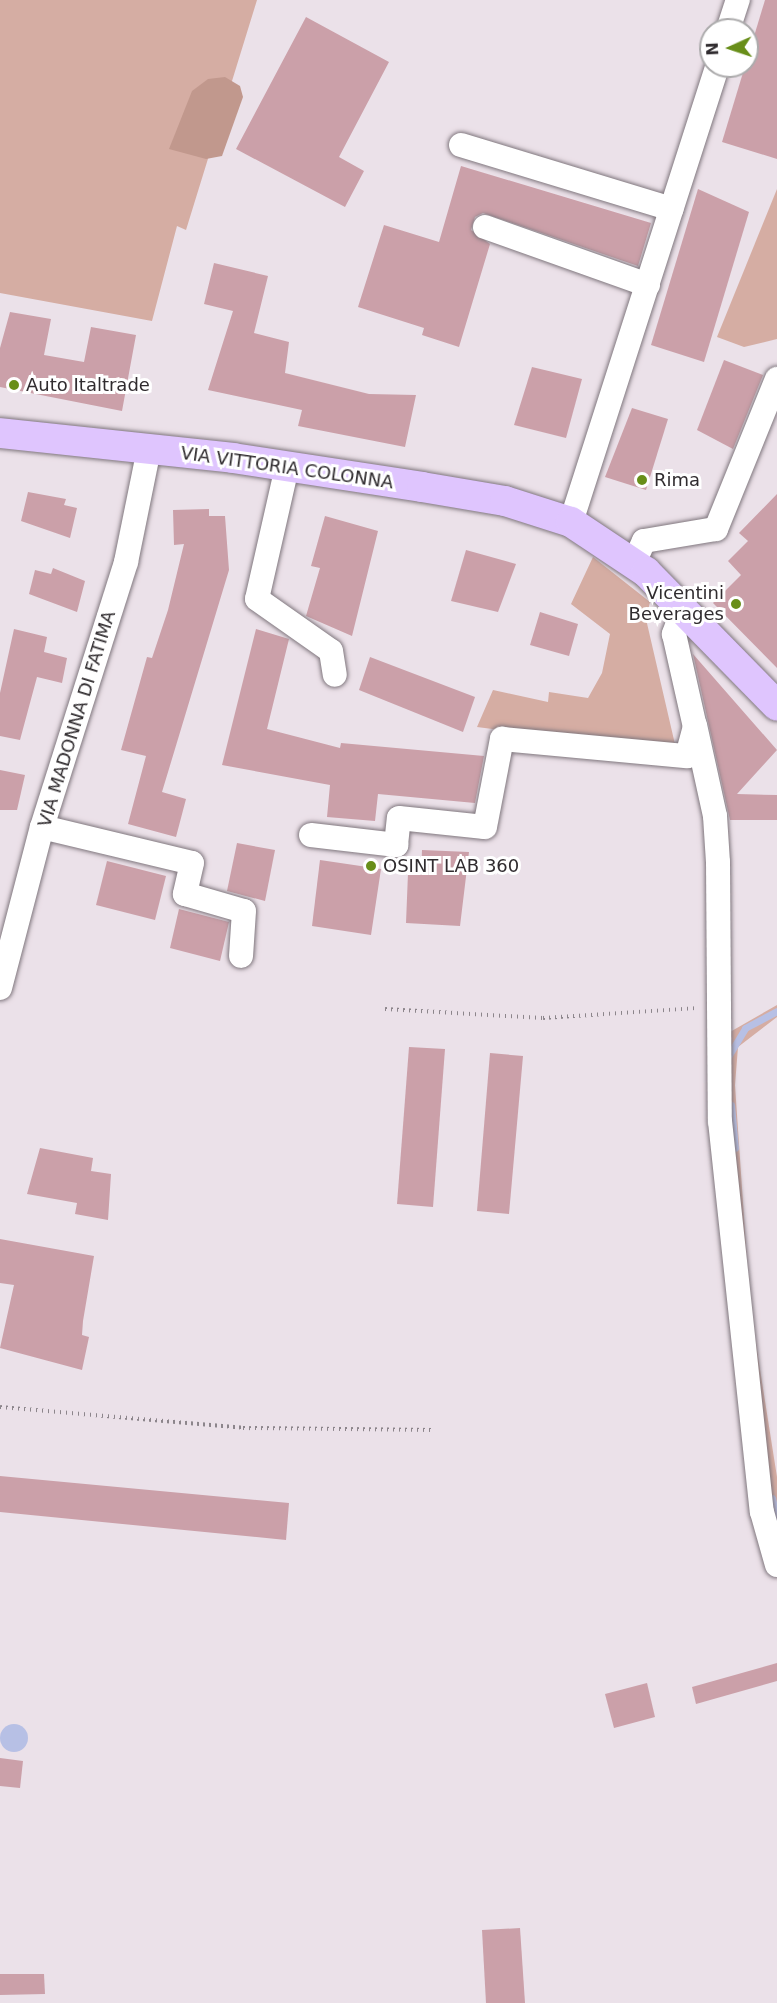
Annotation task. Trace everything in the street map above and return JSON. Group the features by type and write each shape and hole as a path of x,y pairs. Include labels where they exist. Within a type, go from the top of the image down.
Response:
{"main road":[{"name":"VIA VITTORIA COLONNA","path":"0,433 287,467 505,501 571,522 634,563 683,609 777,706"}],"street":[{"path":"732,18 738,0"},
{"path":"571,522 713,78"},
{"path":"461,145 671,209"},
{"path":"485,227 648,285"},
{"path":"634,563 644,541 716,529 777,379"},
{"name":"VIA MADONNA DI FATIMA","path":"0,988 42,827 126,562 149,449"},
{"path":"287,467 257,599 331,651 335,675"},
{"path":"683,609 674,634 715,816 720,1121 762,1512 777,1565"},
{"path":"311,835 396,846 399,818 485,827 502,739 687,756 695,726"},
{"path":"42,827 77,840 192,863 185,894 244,911 241,956"}],"path":[{"path":"385,1009 543,1018 718,1004"},
{"path":"0,1407 243,1428 435,1430"}],"shaded area":[{"path":"0,0 257,0 186,230 177,226 152,321 0,293"},
{"path":"225,77 240,86 243,97 222,156 206,159 169,149 192,91 208,79"},
{"path":"777,189 777,339 744,347 717,337"},
{"path":"593,557 650,602 646,619 677,753 477,727 493,690 548,702 549,692 588,698 602,673 610,634 571,604"},
{"path":"777,1005 777,1017 738,1047 735,1085 750,1306 777,1477 777,1548 738,1272 724,1130 723,1036"}],"water":[{"path":"14,1724 24,1728 28,1738 24,1748 14,1752 4,1748 0,1738 4,1728"}],"building":[{"path":"765,0 777,0 777,159 722,142 741,78 759,78 759,20"},
{"path":"306,17 389,62 339,157 364,171 345,207 236,149"},
{"path":"461,166 651,223 638,266 483,213 475,217 471,230 490,244 459,347 422,335 424,328 358,307 384,225 439,242"},
{"path":"698,189 749,212 704,362 651,345"},
{"path":"214,263 268,276 254,333 289,342 285,373 369,394 416,395 405,447 298,426 302,410 208,390 233,311 204,304"},
{"path":"10,312 51,319 44,355 84,362 91,327 136,335 122,411 0,387 0,348"},
{"path":"724,360 763,375 733,449 697,430"},
{"path":"532,367 582,379 566,438 514,425"},
{"path":"632,408 668,419 646,490 605,477"},
{"path":"28,492 66,499 64,505 77,508 70,538 21,521"},
{"path":"777,494 777,668 713,603 741,575 728,561 748,541 739,533"},
{"path":"209,509 209,516 225,516 229,570 162,792 186,799 176,837 128,824 146,756 121,750 147,657 152,658 168,610 184,544 174,545 173,510"},
{"path":"325,516 378,531 352,636 306,616 320,568 311,566"},
{"path":"466,550 516,564 498,612 451,601"},
{"path":"53,568 85,581 77,612 29,594 35,570 51,574"},
{"path":"540,612 578,624 569,656 530,645"},
{"path":"14,629 47,637 44,652 67,658 62,683 37,677 20,740 0,736 0,693"},
{"path":"256,629 289,639 267,729 340,748 341,743 484,756 475,803 378,794 375,821 327,817 330,785 222,765"},
{"path":"693,654 777,750 737,794 777,795 777,820 730,820"},
{"path":"370,657 475,697 463,732 359,690"},
{"path":"0,770 25,775 17,810 0,810"},
{"path":"237,843 275,850 265,901 227,891"},
{"path":"422,850 469,852 460,926 406,923 408,873 421,875"},
{"path":"320,860 381,869 371,935 312,926"},
{"path":"107,861 166,876 155,920 96,905"},
{"path":"179,909 229,922 220,961 170,948"},
{"path":"409,1047 445,1049 433,1207 397,1204"},
{"path":"490,1053 523,1056 509,1214 477,1211"},
{"path":"40,1148 93,1158 91,1171 111,1174 108,1220 75,1214 77,1203 27,1194"},
{"path":"0,1239 94,1256 83,1321 82,1335 89,1337 82,1370 0,1348 14,1285 0,1283"},
{"path":"0,1476 289,1503 286,1540 0,1512"},
{"path":"777,1663 777,1681 696,1704 692,1687"},
{"path":"647,1683 655,1717 614,1728 605,1694"},
{"path":"0,1758 23,1761 20,1788 0,1786"},
{"path":"520,1928 525,2003 486,2003 482,1930"},
{"path":"0,1974 44,1974 45,1994 0,1995"}],"waterway":[{"path":"729,1055 745,1028 777,1011"},
{"path":"731,1105 735,1148"},
{"path":"772,1498 777,1522"}],"place":[{"name":"Auto Italtrade","path":"14,385"},
{"name":"Rima","path":"642,480"},
{"name":"Vicentini Beverages","path":"736,604"},
{"name":"OSINT LAB 360","path":"371,866"}]}
